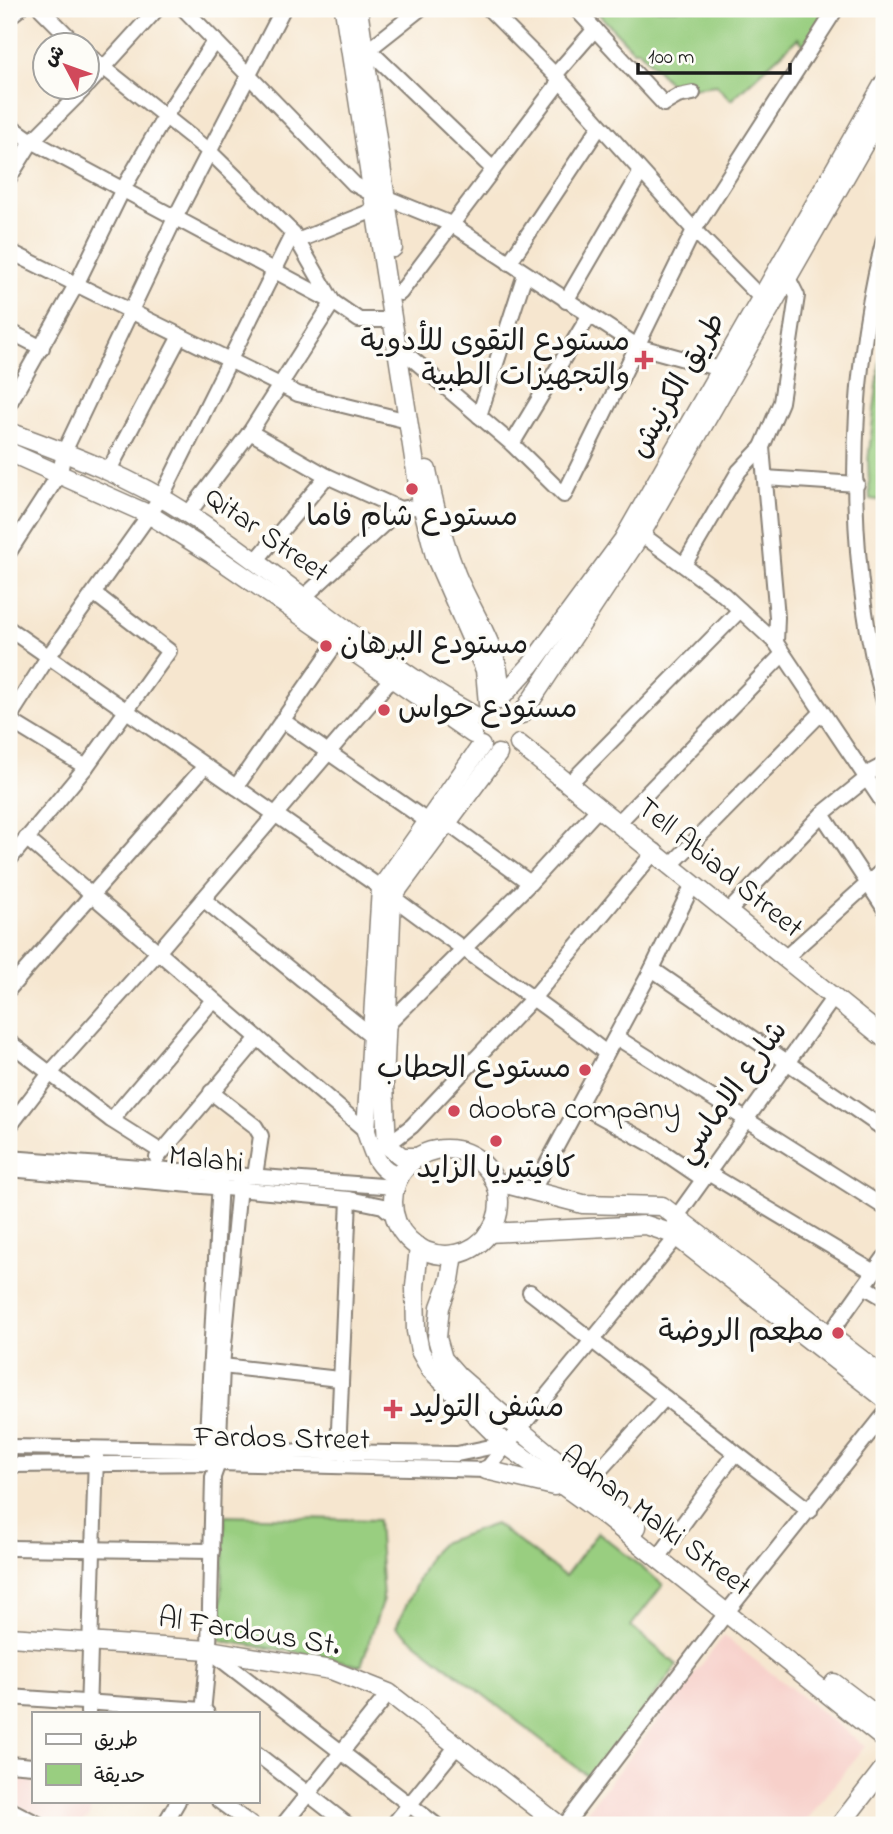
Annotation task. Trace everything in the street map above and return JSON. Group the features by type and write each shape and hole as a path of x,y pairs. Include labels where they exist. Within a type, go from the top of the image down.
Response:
{"main road":[{"path":"344,9 377,200 400,293 434,505 456,573 498,665 502,682 483,720"},
{"path":"358,9 365,47 377,200 392,320 422,506 439,566 485,670 483,720 498,754"},
{"name":"طريق الكرنيش","path":"522,714 641,534 884,83"},
{"name":"طريق الكرنيش","path":"387,892 483,720 531,665 623,540 720,369 766,303 788,278 884,109"},
{"name":"Qitar Street","path":"9,432 108,472 188,514 255,562 278,590 337,642 391,680 483,720"},
{"name":"Qitar Street","path":"9,452 60,472 150,515 278,590 304,597 393,662 483,720"},
{"path":"397,1181 376,1161 366,1131 376,1084 387,892 446,822 498,754 519,744 525,730 522,714 511,704 483,720"},
{"name":"Tell Abiad Street","path":"519,744 884,1038"},
{"path":"376,1084 387,1144 402,1157 416,1157 432,1150 462,1151 475,1158 494,1181 498,1208 488,1233 467,1250 454,1254 430,1252 419,1247 408,1239 395,1216 397,1181 416,1157"},
{"path":"494,1181 583,1204 662,1206 674,1226 884,1398"},
{"path":"488,1233 674,1226 884,1377"},
{"name":"Adnan Malki Street","path":"419,1247 415,1331 420,1351 430,1369 505,1444 661,1554 884,1721"},
{"name":"Adnan Malki Street","path":"454,1254 450,1280 440,1307 437,1338 443,1359 520,1430 587,1484 661,1554"},
{"path":"486,1470 523,1476 569,1491"},
{"name":"Adnan Malki Street","path":"730,1608 884,1739"},
{"name":"Al Fardous St.","path":"9,1637 92,1640 209,1650 331,1670 388,1693 559,1825"},
{"path":"840,1825 884,1768"}],"street":[{"path":"9,17 19,9"},
{"path":"41,9 64,32"},
{"path":"157,9 103,69 210,152 295,237 332,302"},
{"path":"184,9 354,184 377,200 451,224 637,346 720,369"},
{"path":"9,552 60,472 64,452 175,218 247,74 283,9"},
{"path":"420,9 365,47 493,169"},
{"path":"489,9 557,78 694,230 766,303"},
{"path":"576,9 664,104 678,96 693,93"},
{"path":"409,356 512,444 564,495 694,230 836,9"},
{"path":"400,293 595,29"},
{"path":"9,404 76,285 122,191 164,118 215,40"},
{"path":"9,178 32,141 70,102"},
{"path":"9,125 32,141 332,302 359,320 392,320"},
{"path":"509,263 600,126"},
{"path":"566,301 641,172"},
{"path":"86,767 9,719 48,657 161,498 275,271 295,237 377,200"},
{"path":"884,239 860,376 857,484 860,586 872,657 884,702"},
{"path":"9,251 298,394 408,421"},
{"path":"479,416 525,274"},
{"path":"684,565 739,471 762,447 781,402 797,296 788,278"},
{"path":"188,514 250,432 332,302"},
{"path":"512,444 589,316"},
{"path":"9,331 42,348"},
{"path":"108,472 180,336"},
{"path":"250,432 327,476 400,509 422,506"},
{"path":"618,823 779,649 762,447"},
{"path":"255,562 327,476"},
{"path":"765,478 857,484"},
{"path":"304,597 400,509"},
{"path":"641,534 740,610 779,649 884,804"},
{"path":"9,860 86,767 169,651 95,594"},
{"path":"569,784 740,610"},
{"path":"9,629 387,892 464,950 534,997 606,1053"},
{"path":"236,787 337,642"},
{"path":"9,1127 51,1072 158,952 391,680"},
{"path":"671,865 822,712"},
{"path":"282,720 427,821"},
{"path":"728,912 822,814 884,765"},
{"path":"9,989 205,766"},
{"path":"203,899 379,1033 530,883 599,808"},
{"path":"822,814 884,908"},
{"path":"446,822 530,883"},
{"path":"26,838 366,1131"},
{"path":"387,1144 412,1126 534,997 655,851"},
{"path":"785,958 884,869"},
{"path":"533,1190 652,969 693,884"},
{"path":"652,969 884,1129"},
{"name":"شارع الاماسي","path":"505,1444 520,1430 671,1244 674,1226 706,1176 834,997"},
{"path":"111,1120 213,1000"},
{"path":"616,1037 884,1207"},
{"path":"152,1169 160,1151 258,1038"},
{"path":"9,1042 111,1120 160,1151"},
{"path":"211,1092 256,1126 261,1136 255,1176"},
{"path":"580,1105 874,1272"},
{"name":"Malahi","path":"9,1158 255,1176 397,1181"},
{"name":"Malahi","path":"9,1168 237,1191 349,1199 383,1206 395,1216"},
{"path":"9,1697 88,1708 204,1712 209,1650 219,1189 222,1172"},
{"path":"212,1460 240,1175"},
{"path":"338,1452 349,1199"},
{"path":"829,1335 884,1258"},
{"path":"864,1286 884,1298"},
{"path":"530,1293 810,1511"},
{"path":"222,1366 340,1380"},
{"path":"587,1484 665,1398"},
{"path":"565,1825 730,1608 884,1415"},
{"path":"486,1470 505,1444"},
{"name":"Fardos Street","path":"9,1465 96,1465 338,1452 457,1454 505,1444"},
{"name":"Fardos Street","path":"9,1447 96,1448 212,1460 486,1470"},
{"path":"88,1708 96,1448"},
{"path":"661,1554 735,1453"},
{"path":"9,1548 212,1551"},
{"path":"209,1650 436,1825"},
{"path":"283,1825 388,1693"},
{"path":"393,1825 457,1746"},
{"path":"259,1756 348,1825"},
{"path":"9,1764 32,1766"},
{"path":"164,1825 177,1802"},
{"path":"220,1802 252,1825"},
{"path":"9,1809 40,1825"}],"shaded area":[{"path":"724,1636 865,1746 803,1825 576,1825"},
{"path":"9,1776 32,1778 32,1802 92,1802 89,1817 78,1825 58,1825 9,1800"}],"green space":[{"path":"594,9 829,9 805,46 798,38 731,100 716,85 676,90 639,50 633,50"},
{"path":"884,327 884,501 870,499 868,461"},
{"path":"225,1516 378,1520 383,1599 361,1666 318,1655 220,1641"},
{"path":"495,1524 565,1576 598,1532 663,1585 631,1626 677,1665 593,1780 396,1627 429,1556 443,1542"}],"place":[{"name":"مستودع التقوى للأدوية والتجهيزات الطبية","path":"644,360"},
{"name":"مستودع شام فاما","path":"412,489"},
{"name":"مستودع البرهان","path":"326,646"},
{"name":"مستودع حواس","path":"384,710"},
{"name":"مستودع الحطاب","path":"585,1070"},
{"name":"doobra company","path":"454,1111"},
{"name":"كافيتيريا الزايد","path":"496,1141"},
{"name":"مطعم الروضة","path":"838,1333"},
{"name":"مشفى التوليد","path":"393,1409"}]}
